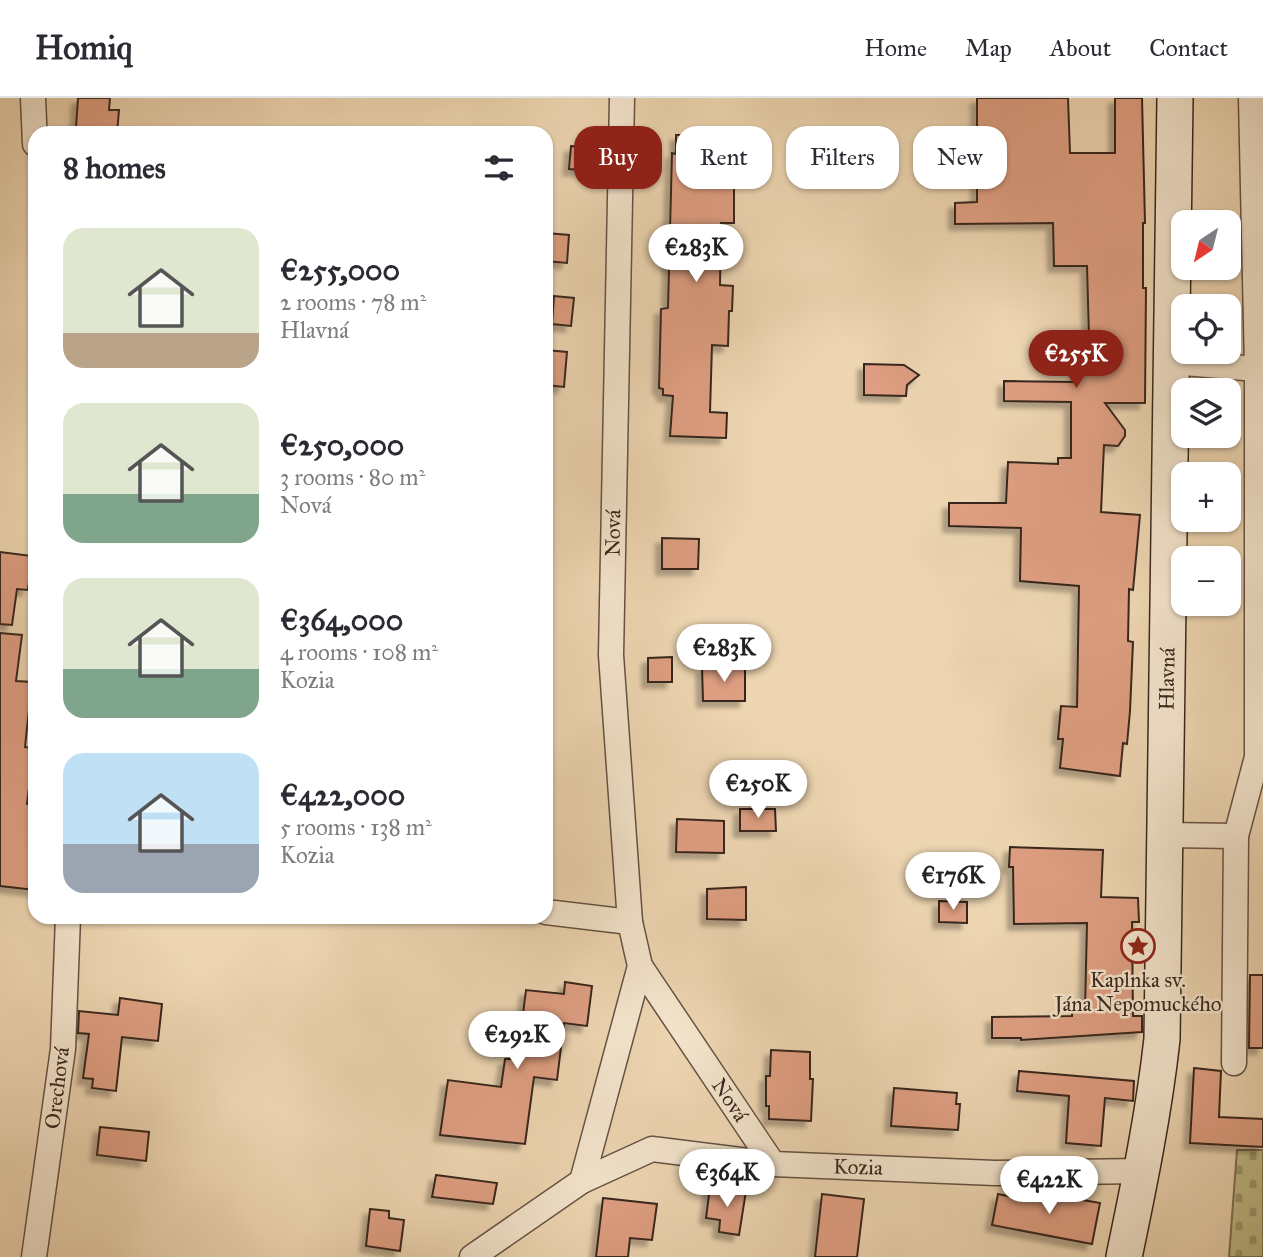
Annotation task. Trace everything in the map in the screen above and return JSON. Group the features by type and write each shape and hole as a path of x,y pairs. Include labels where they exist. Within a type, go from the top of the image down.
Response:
{"main road":[{"name":"Hlavná","path":"1173,294 1175,98"},
{"name":"Hlavná","path":"1124,1257 1142,1171 1162,1039 1172,364"}],"street":[{"path":"33,98 34,126"},
{"name":"Nová","path":"622,98 611,655 630,922 640,965 772,1164"},
{"path":"1234,1063 1236,836 1260,757 1257,369 1251,98"},
{"path":"1196,364 1257,369"},
{"path":"1166,835 1236,836"},
{"path":"553,913 630,922"},
{"name":"Orechová","path":"34,1257 63,1049 68,924"},
{"name":"Nová","path":"582,1181 640,965"},
{"name":"Kozia","path":"472,1257 582,1181 652,1149 772,1164 995,1173 1142,1171"}],"green space":[{"path":"1237,1150 1263,1150 1263,1257 1229,1257"}],"building":[{"path":"78,98 110,98 109,110 119,110 118,126 76,126"},
{"path":"977,98 1068,98 1070,153 1115,153 1115,98 1142,98 1145,223 1143,288 1146,288 1145,403 1105,403 1125,430 1125,436 1118,446 1104,445 1101,512 1140,515 1133,590 1129,589 1128,641 1133,642 1130,711 1120,776 1060,768 1063,739 1058,739 1061,706 1077,707 1079,586 1020,581 1021,528 949,526 949,503 1006,503 1008,462 1058,464 1058,458 1071,458 1071,402 1004,401 1004,381 1078,382 1077,337 1089,337 1087,266 1054,266 1053,223 955,224 955,203 977,202 977,189 1007,189 1007,126 977,126"},
{"path":"571,146 574,146 574,169 569,169"},
{"path":"672,153 676,154 676,189 734,189 734,223 721,223 720,285 733,286 728,346 712,345 710,412 727,413 726,438 670,436 673,396 663,395 663,389 659,388 661,309 668,308"},
{"path":"553,234 569,235 567,263 553,262"},
{"path":"554,296 574,298 571,326 553,324"},
{"path":"553,351 567,352 564,387 553,386"},
{"path":"864,364 904,365 919,375 907,385 906,396 864,395"},
{"path":"662,538 699,539 698,569 662,569"},
{"path":"0,552 28,556 28,590 17,589 12,625 0,624"},
{"path":"0,633 22,635 16,681 28,682 25,747 28,747 28,889 0,886"},
{"path":"672,657 672,682 648,682 648,658"},
{"path":"745,667 745,701 703,701 702,668"},
{"path":"740,809 775,809 776,831 740,831"},
{"path":"677,819 724,821 724,853 676,852"},
{"path":"1010,847 1103,850 1101,897 1138,898 1139,922 1132,922 1133,1016 1142,1016 1142,1032 1021,1040 992,1038 992,1017 1072,1016 1072,1011 1085,1010 1087,923 1014,924"},
{"path":"746,887 746,920 707,919 707,889"},
{"path":"939,901 967,902 967,923 939,922"},
{"path":"1250,975 1263,975 1263,1048 1249,1048"},
{"path":"565,982 592,986 587,1026 564,1023 557,1080 534,1077 525,1144 440,1135 448,1080 501,1087 505,1059 513,1059 515,1046 519,1046 526,990 564,994"},
{"path":"120,998 162,1004 158,1041 122,1037 116,1091 92,1088 93,1079 83,1078 89,1034 78,1033 79,1011 118,1015"},
{"path":"771,1050 810,1052 810,1079 813,1079 811,1121 769,1119 766,1076 770,1076"},
{"path":"1194,1068 1221,1071 1219,1117 1263,1119 1263,1147 1190,1143"},
{"path":"1019,1071 1134,1081 1133,1101 1105,1098 1101,1146 1066,1143 1069,1096 1017,1091"},
{"path":"894,1088 957,1093 956,1104 960,1104 958,1130 891,1126"},
{"path":"100,1127 149,1132 146,1161 97,1155"},
{"path":"436,1175 497,1183 493,1204 432,1197"},
{"path":"710,1187 746,1191 739,1235 719,1232 720,1220 706,1218"},
{"path":"822,1194 864,1199 857,1257 815,1257"},
{"path":"998,1194 1028,1200 1029,1195 1048,1199 1049,1194 1100,1203 1092,1244 992,1225"},
{"path":"603,1198 657,1204 652,1240 630,1238 628,1257 596,1257"},
{"path":"370,1209 389,1211 389,1218 404,1220 400,1251 366,1246"}],"place":[{"name":"Kaplnka sv. Jána Nepomuckého","path":"1138,946"}]}
